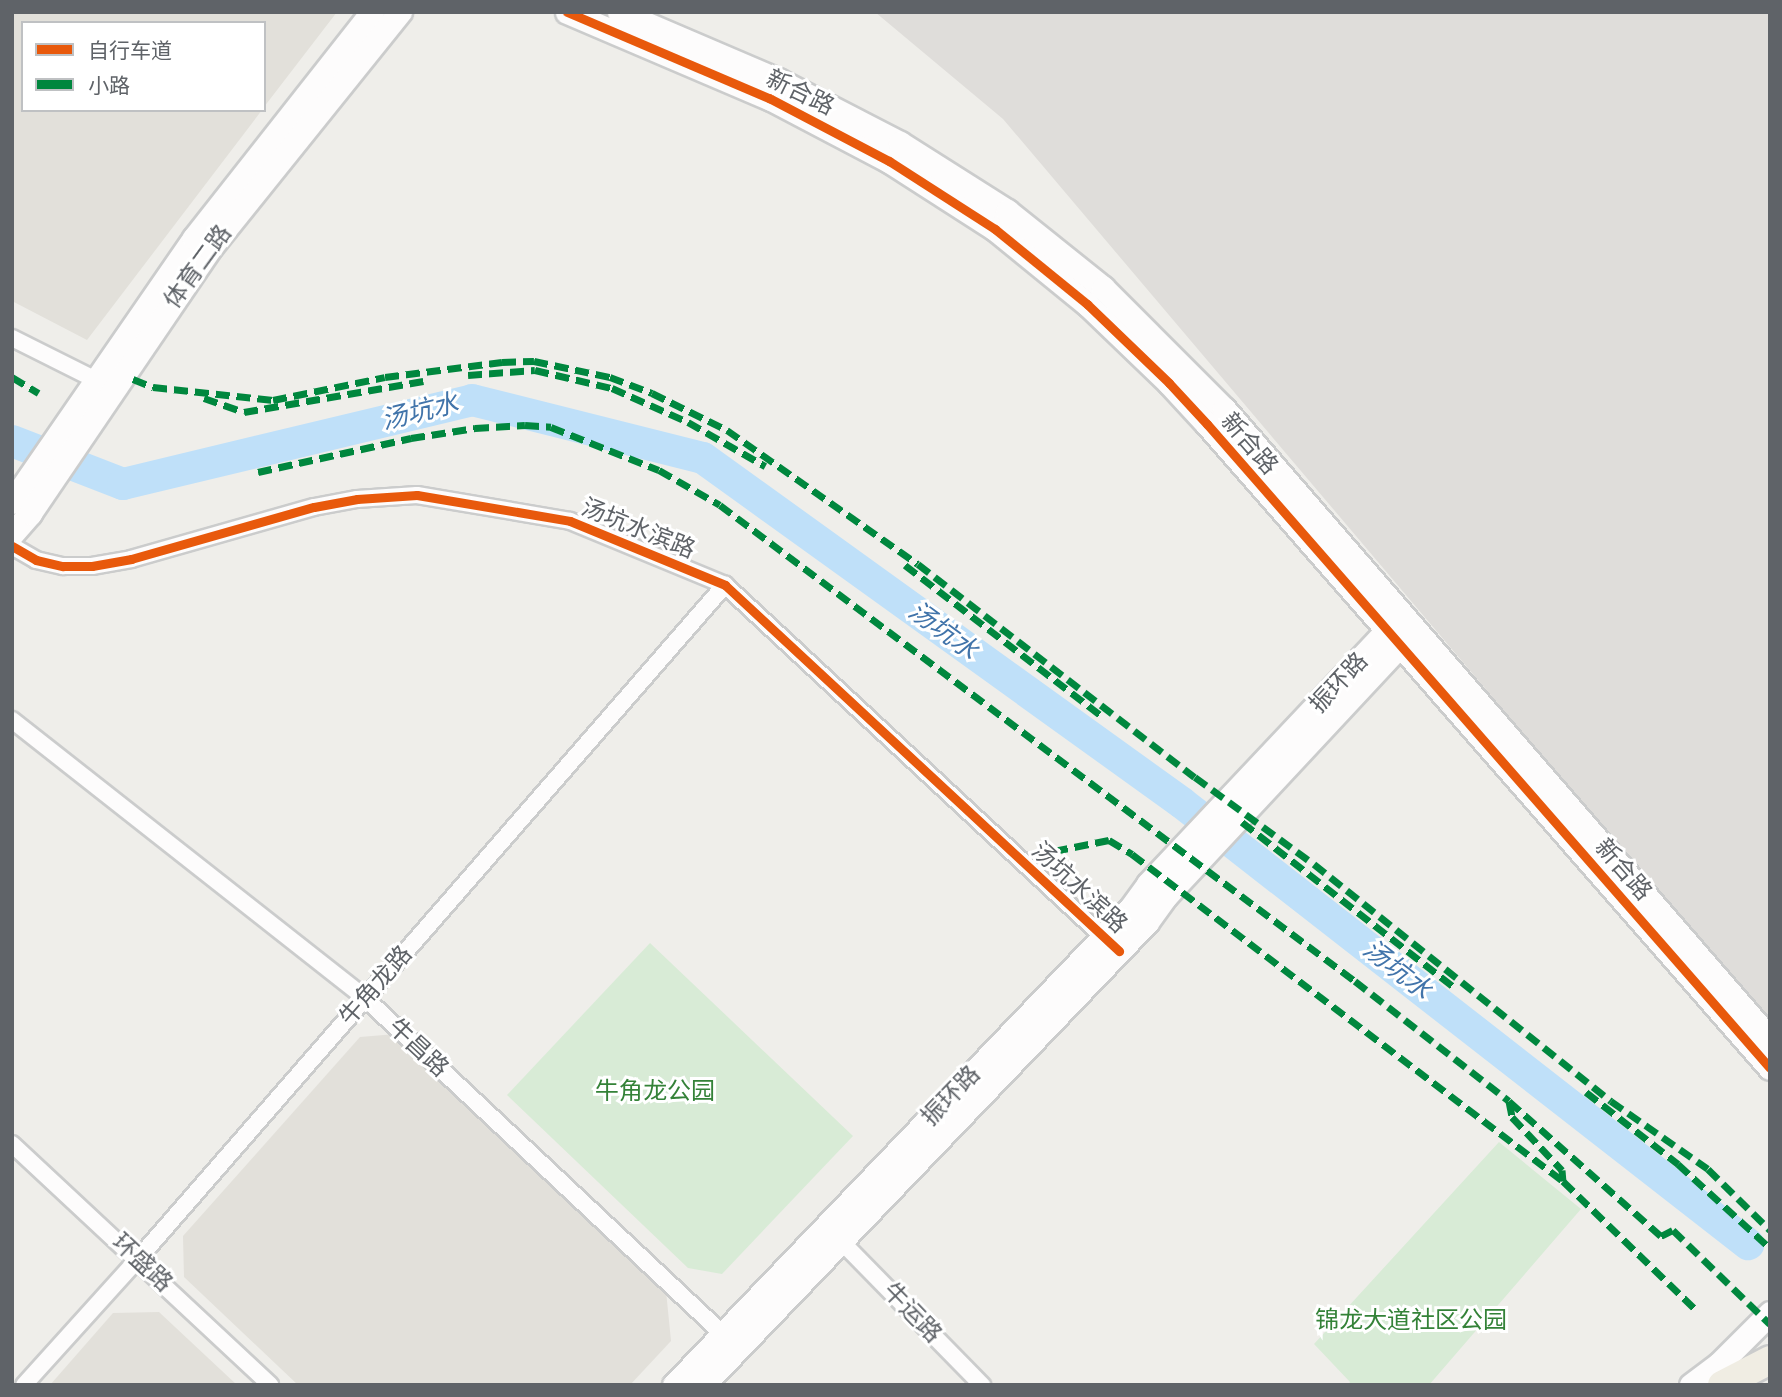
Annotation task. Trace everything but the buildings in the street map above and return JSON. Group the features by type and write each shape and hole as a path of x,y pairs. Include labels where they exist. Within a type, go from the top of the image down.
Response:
{"highway":[{"path":"1722,1385 1770,1360"}],"street":[{"name":"新合路","path":"567,12 769,99 889,161 995,229 1087,304 1170,383 1770,1068"},
{"name":"新合路","path":"619,12 778,80 869,127 960,179 1056,248 1132,315 1185,368 1770,1039"},
{"name":"体育二路","path":"12,534 18,506 104,384 229,191 382,17"},
{"path":"12,338 104,384"},
{"name":"汤坑水滨路","path":"12,546 36,560 63,566 92,566 131,559 314,507 357,499 417,495 570,521 725,585 1111,944"},
{"name":"牛角龙路","path":"24,1385 138,1259 725,585"},
{"name":"振环路","path":"674,1385 730,1341 841,1241 1157,890 1409,624"},
{"name":"牛昌路","path":"12,720 365,998 730,1341"},
{"name":"振环路","path":"703,1385 730,1341 1111,944"},
{"name":"环盛路","path":"12,1144 270,1385"},
{"name":"牛运路","path":"841,1241 982,1385"},
{"path":"1692,1385 1719,1364 1770,1313"}],"shaded area":[{"path":"12,12 337,12 266,104 266,21 21,21 21,112 260,112 87,340 12,301"},
{"path":"875,12 1770,12 1770,1025 1003,119"},
{"path":"396,1034 666,1291 671,1341 630,1385 298,1385 184,1277 183,1236 360,1037"},
{"path":"159,1312 237,1385 50,1385 113,1313"}],"green space":[{"name":"牛角龙公园","path":"650,943 853,1136 722,1274 688,1268 507,1095"},
{"name":"锦龙大道社区公园","path":"1499,1142 1581,1209 1429,1385 1348,1385 1350,1382 1314,1344"}],"waterway":[{"name":"汤坑水","path":"12,441 123,484 472,400 703,458 1182,803 1748,1244"}],"marked path":[{"path":"133,379 153,387 273,400 385,377 502,362 534,361 610,377 652,393 727,430 918,564 1195,777 1314,864 1611,1101 1708,1169 1770,1230"},
{"path":"468,375 535,370 612,388 688,422 765,466"},
{"path":"12,377 39,393"},
{"path":"204,398 244,412 423,381"},
{"path":"258,472 411,438 475,428 525,425 551,427 659,470 720,505 1355,981 1509,1101 1661,1236 1673,1230 1770,1324"},
{"path":"905,565 1102,716"},
{"path":"1242,822 1454,987"},
{"path":"1054,851 1109,840 1132,854 1563,1181 1698,1312"},
{"path":"1586,1092 1678,1164 1770,1248"},
{"path":"1509,1101 1512,1117 1562,1170 1563,1181"}],"cycle path":[{"path":"567,12 769,98 889,161 995,229 1087,304 1169,383 1207,424 1770,1068"},
{"path":"12,546 36,560 63,566 92,566 131,559 314,507 357,499 417,495 570,521 725,585 1119,951"}]}
